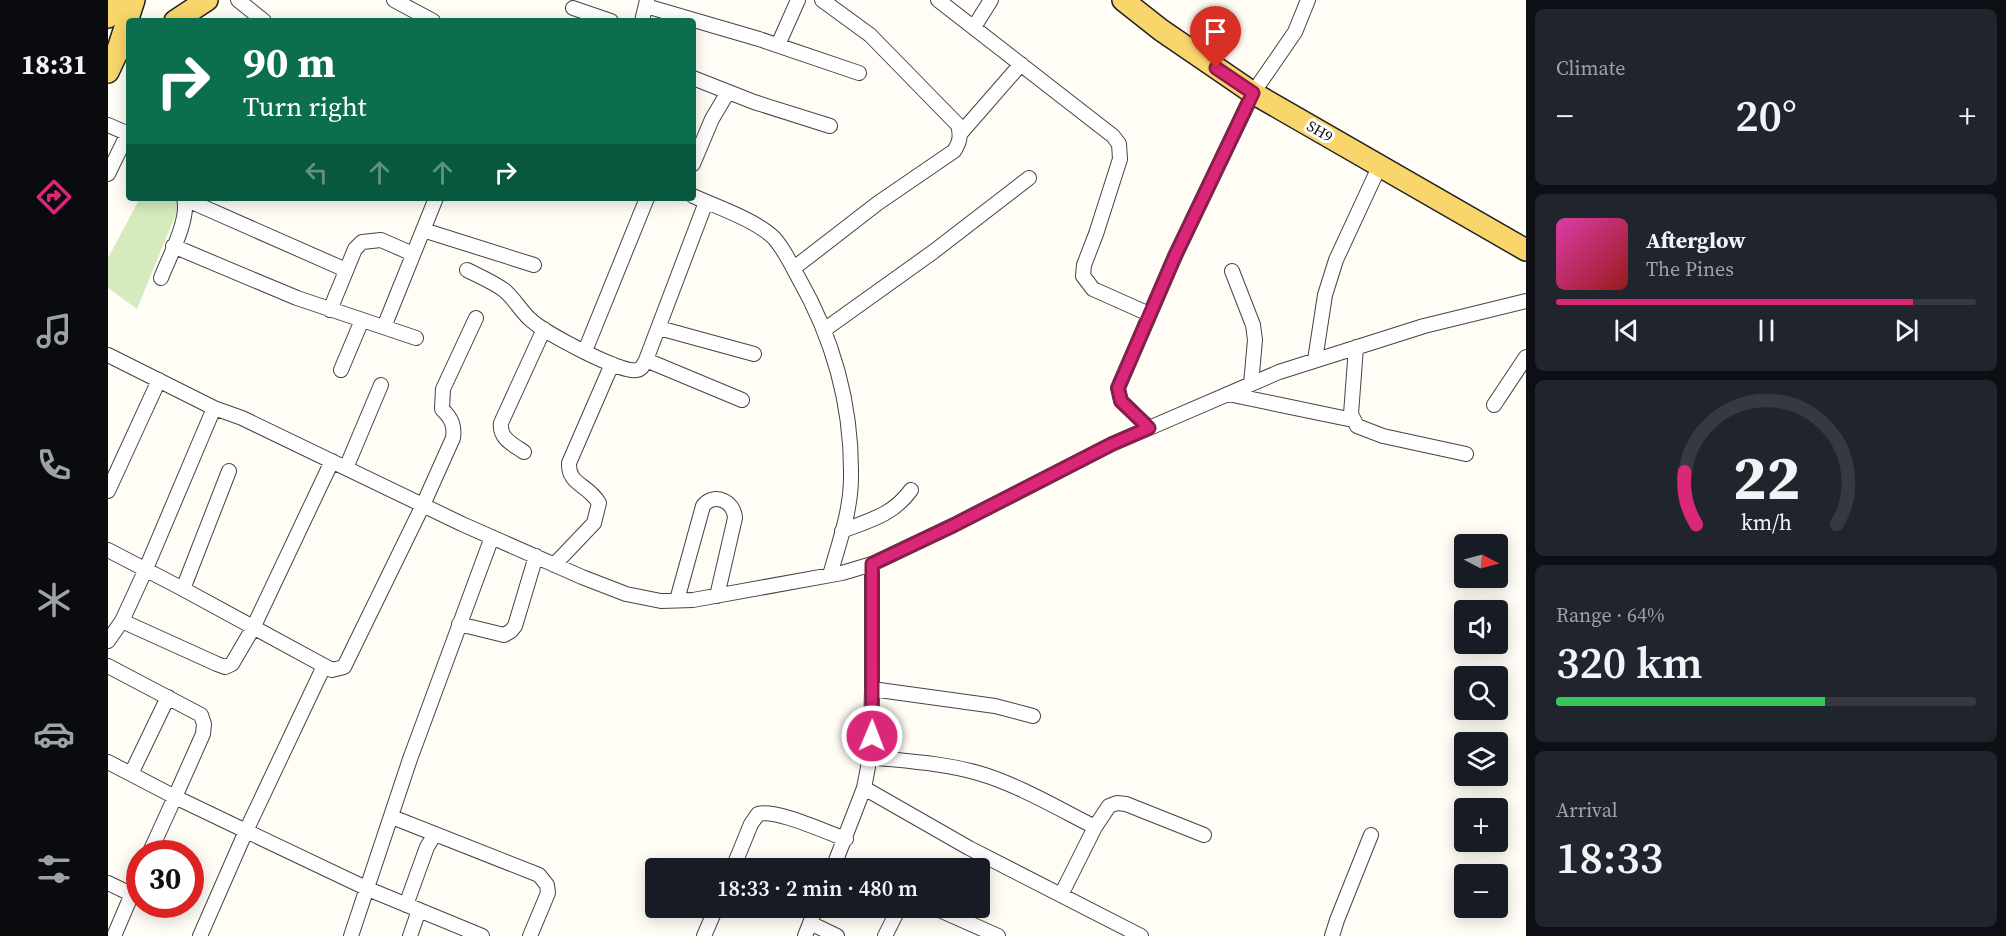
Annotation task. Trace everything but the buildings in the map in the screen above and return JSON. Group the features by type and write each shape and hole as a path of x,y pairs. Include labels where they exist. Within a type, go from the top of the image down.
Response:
{"main road":[{"path":"108,17 114,0"},
{"path":"129,18 135,0"},
{"path":"180,18 207,0"},
{"name":"SH9","path":"1135,4 1253,93 1526,250"},
{"path":"115,56 126,25"}],"street":[{"path":"238,0 260,18"},
{"path":"393,0 427,18"},
{"path":"778,45 798,0"},
{"path":"794,268 878,203 954,151 960,143 958,125 870,35 822,0"},
{"path":"938,0 1113,136 1119,144 1120,159 1083,265 1083,276 1093,289 1149,314"},
{"path":"974,27 991,0"},
{"path":"1149,428 1121,401 1118,388 1175,256 1253,93 1295,32 1308,0"},
{"path":"643,18 647,3 694,18"},
{"path":"572,10 600,18"},
{"path":"696,19 859,73"},
{"path":"960,134 1022,64"},
{"path":"696,79 830,126"},
{"path":"696,157 712,119 728,92"},
{"path":"108,125 126,133"},
{"path":"108,174 126,138"},
{"path":"1315,360 1325,295 1336,260 1380,165"},
{"path":"824,330 933,252 1029,178"},
{"path":"696,197 751,223 772,237 794,268 813,303 824,330 842,384 849,427 852,479 847,516 830,575"},
{"path":"161,278 189,201"},
{"path":"191,201 346,270"},
{"path":"384,327 435,201"},
{"path":"585,351 646,201"},
{"path":"467,270 505,291 521,311 544,329 612,364 626,370 636,370 641,368 646,360 706,202"},
{"path":"423,230 534,264"},
{"path":"330,309 355,249 362,242 381,240 413,254"},
{"path":"173,246 297,298 416,338"},
{"path":"1232,271 1253,325 1255,340 1251,384"},
{"path":"108,355 214,408 242,418 554,565 626,594 661,601 693,600 830,575 872,564 1112,444 1279,372 1424,326 1526,301"},
{"path":"108,550 332,670 344,667 453,438 454,429 451,418 442,409 443,389 476,318"},
{"path":"341,370 362,320"},
{"path":"659,328 754,354"},
{"path":"524,452 505,439 500,431 501,423 544,329"},
{"path":"1356,347 1351,414 1353,420 1363,429 1383,436 1466,454"},
{"path":"1494,405 1526,357"},
{"path":"646,360 742,400"},
{"path":"554,565 594,523 598,511 600,503 593,492 572,478 569,463 612,364"},
{"path":"108,491 159,380"},
{"path":"346,468 381,385"},
{"path":"1228,394 1353,420"},
{"path":"110,635 122,621 145,571 214,408"},
{"path":"122,621 217,664 225,667 232,664 253,628 332,461"},
{"path":"183,589 229,471"},
{"path":"842,531 887,514 902,503 911,490"},
{"path":"677,600 703,506 708,500 715,498 735,510 717,596"},
{"path":"351,936 410,759 492,537"},
{"path":"459,624 504,635 511,631 515,626 536,556"},
{"path":"841,858 864,788 869,757 872,688 872,564"},
{"path":"108,666 201,715 204,724 203,734 155,840"},
{"path":"200,936 246,831 324,666"},
{"path":"872,688 995,706 1033,716"},
{"path":"131,774 168,697"},
{"path":"869,757 979,773 1095,826"},
{"path":"108,762 175,797 368,889 482,936"},
{"path":"864,788 969,848 1132,934"},
{"path":"1061,895 1095,826 1109,806 1126,804 1204,835"},
{"path":"737,858 751,824 758,814 766,812 846,839"},
{"path":"392,817 539,875 547,885 548,893 530,936"},
{"path":"410,936 413,907 427,847 435,834"},
{"path":"1332,936 1371,835"},
{"path":"108,883 126,892"},
{"path":"114,936 126,906"},
{"path":"704,936 712,918"},
{"path":"885,936 894,918"},
{"path":"958,918 998,936"},
{"path":"807,930 837,936"}],"green space":[{"path":"138,201 178,201 180,204 137,309 108,288 108,258"}],"route":[{"path":"872,736 872,564 1112,444 1149,428 1121,401 1118,388 1175,256 1253,93 1216,68"}]}
